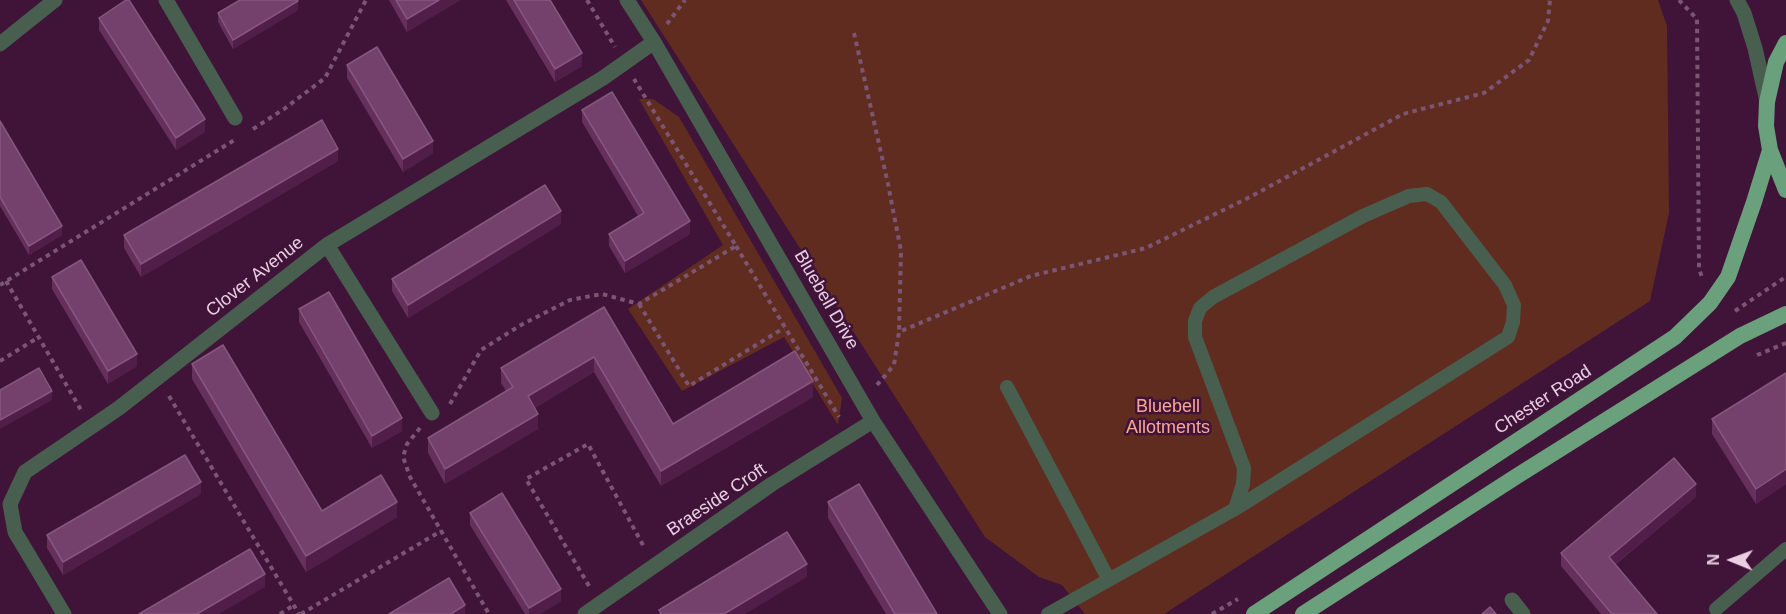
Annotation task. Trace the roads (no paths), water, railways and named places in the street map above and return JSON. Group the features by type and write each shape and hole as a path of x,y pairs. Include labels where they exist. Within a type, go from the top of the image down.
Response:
{"highway":[{"path":"1786,43 1776,62 1767,102 1766,126 1770,150 1786,190"},
{"name":"Chester Road","path":"1254,614 1676,337 1710,303 1728,277 1770,150"},
{"path":"1303,614 1516,476 1740,336 1786,314"}],"street":[{"path":"0,44 55,0"},
{"path":"166,0 235,118"},
{"name":"Bluebell Drive","path":"627,0 654,42 873,421 1000,614"},
{"path":"1737,0 1744,13 1755,48 1767,102"},
{"name":"Clover Avenue","path":"64,614 15,532 5,504 25,472 119,408 327,245 625,63 654,42"},
{"path":"327,245 432,413"},
{"name":"Braeside Croft","path":"585,614 603,609 654,566 772,484 873,421"},
{"path":"1512,600 1523,614"}],"lane":[{"path":"1048,614 1234,509 1509,337 1514,305 1505,285 1441,202 1427,194 1409,196 1363,216 1213,297 1200,308 1195,321 1195,337 1244,468 1243,484 1234,509"},
{"path":"1007,387 1109,580"},
{"path":"1716,609 1786,549"}],"park label":[{"name":"Bluebell Allotments","path":"1168,417"}]}
